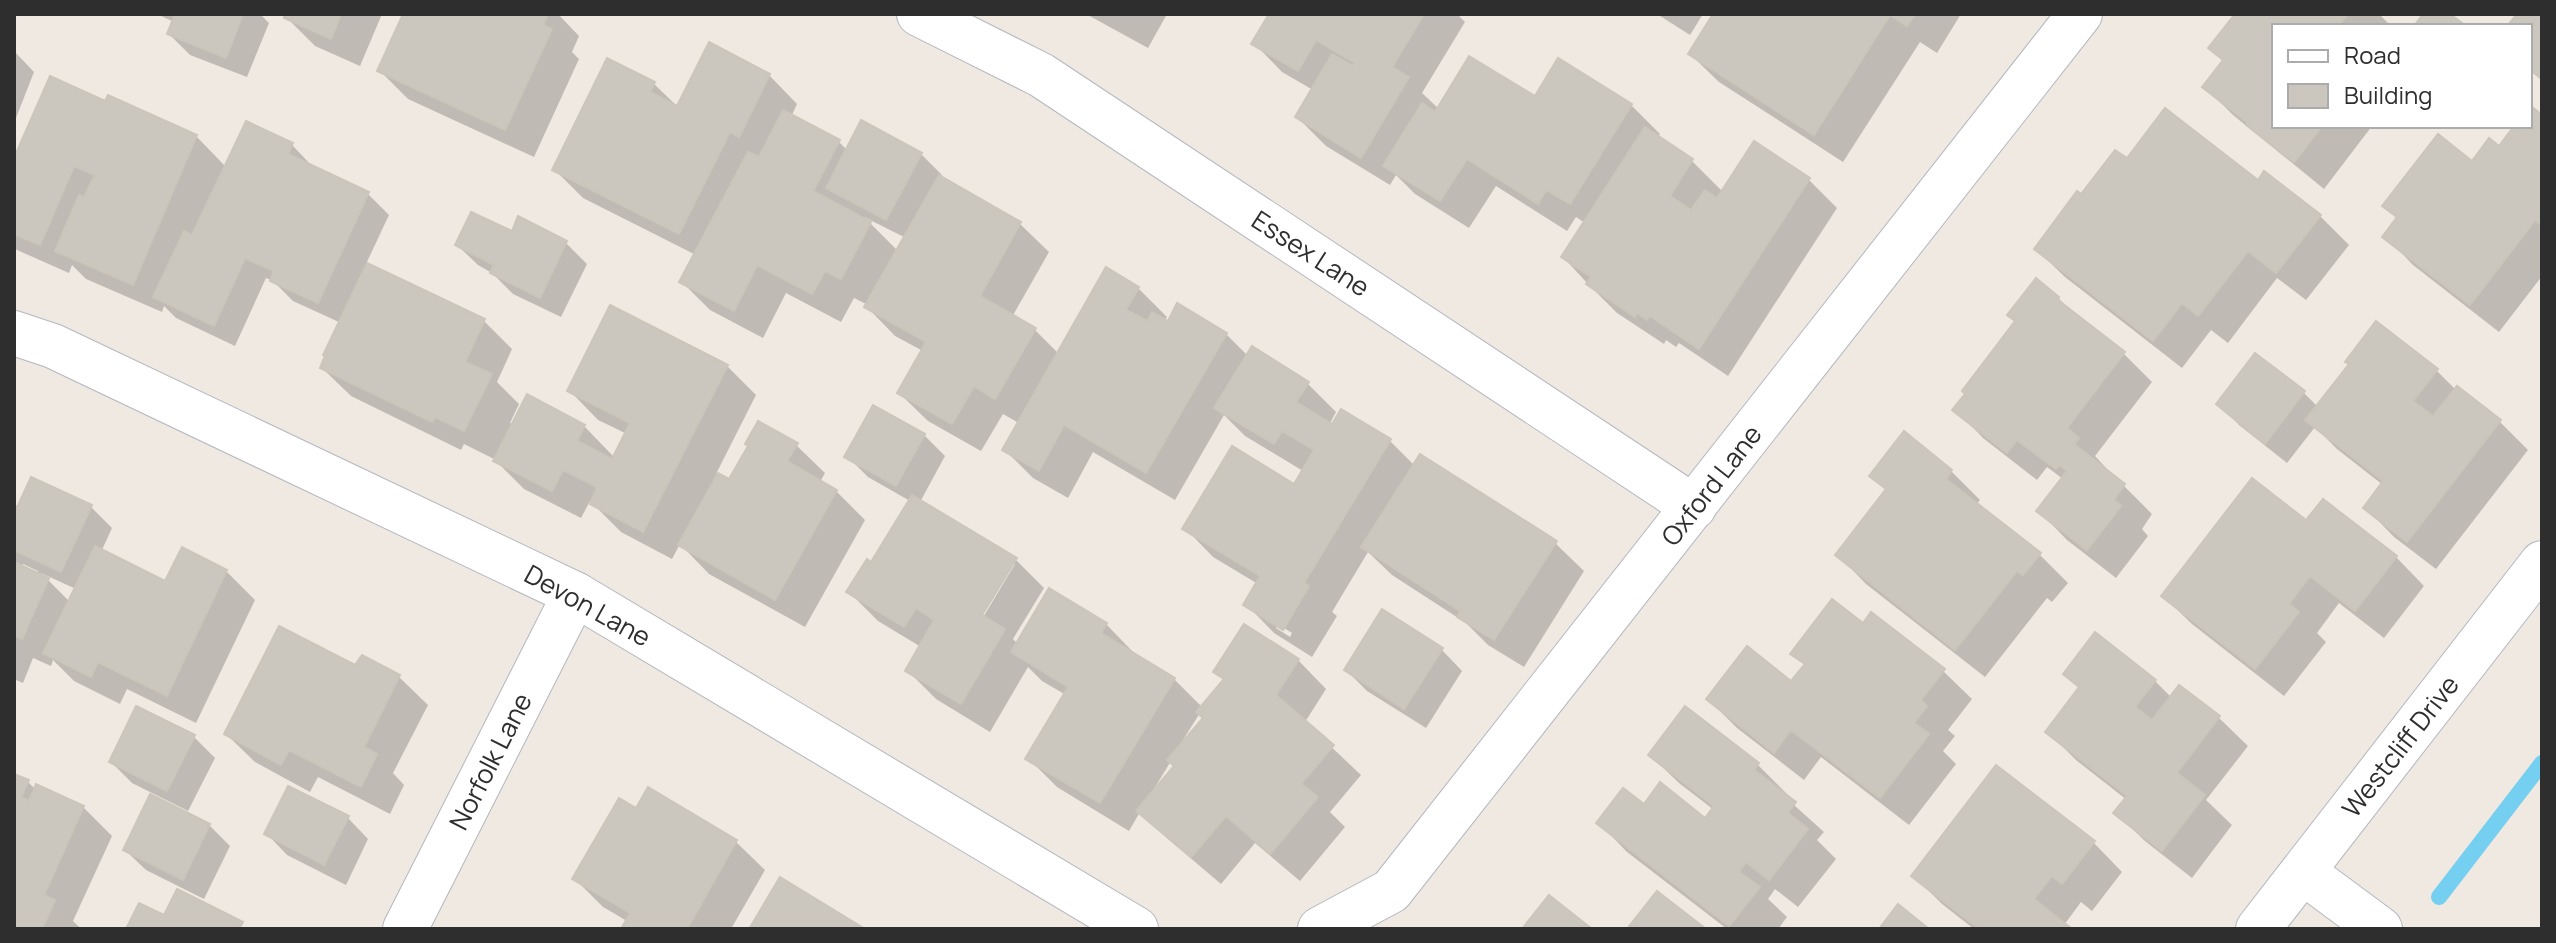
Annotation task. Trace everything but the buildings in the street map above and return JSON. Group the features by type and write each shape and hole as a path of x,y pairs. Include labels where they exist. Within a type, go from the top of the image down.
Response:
{"street":[{"name":"Essex Lane","path":"919,14 1041,75 1694,507"},
{"name":"Oxford Lane","path":"1320,929 1391,891 2080,14"},
{"name":"Devon Lane","path":"14,333 67,352 575,594 1136,929"},
{"name":"Westcliff Drive","path":"2258,929 2542,563"},
{"name":"Norfolk Lane","path":"405,929 575,594"},
{"path":"2303,872 2380,929"}],"waterway":[{"path":"2439,897 2542,763"}]}
